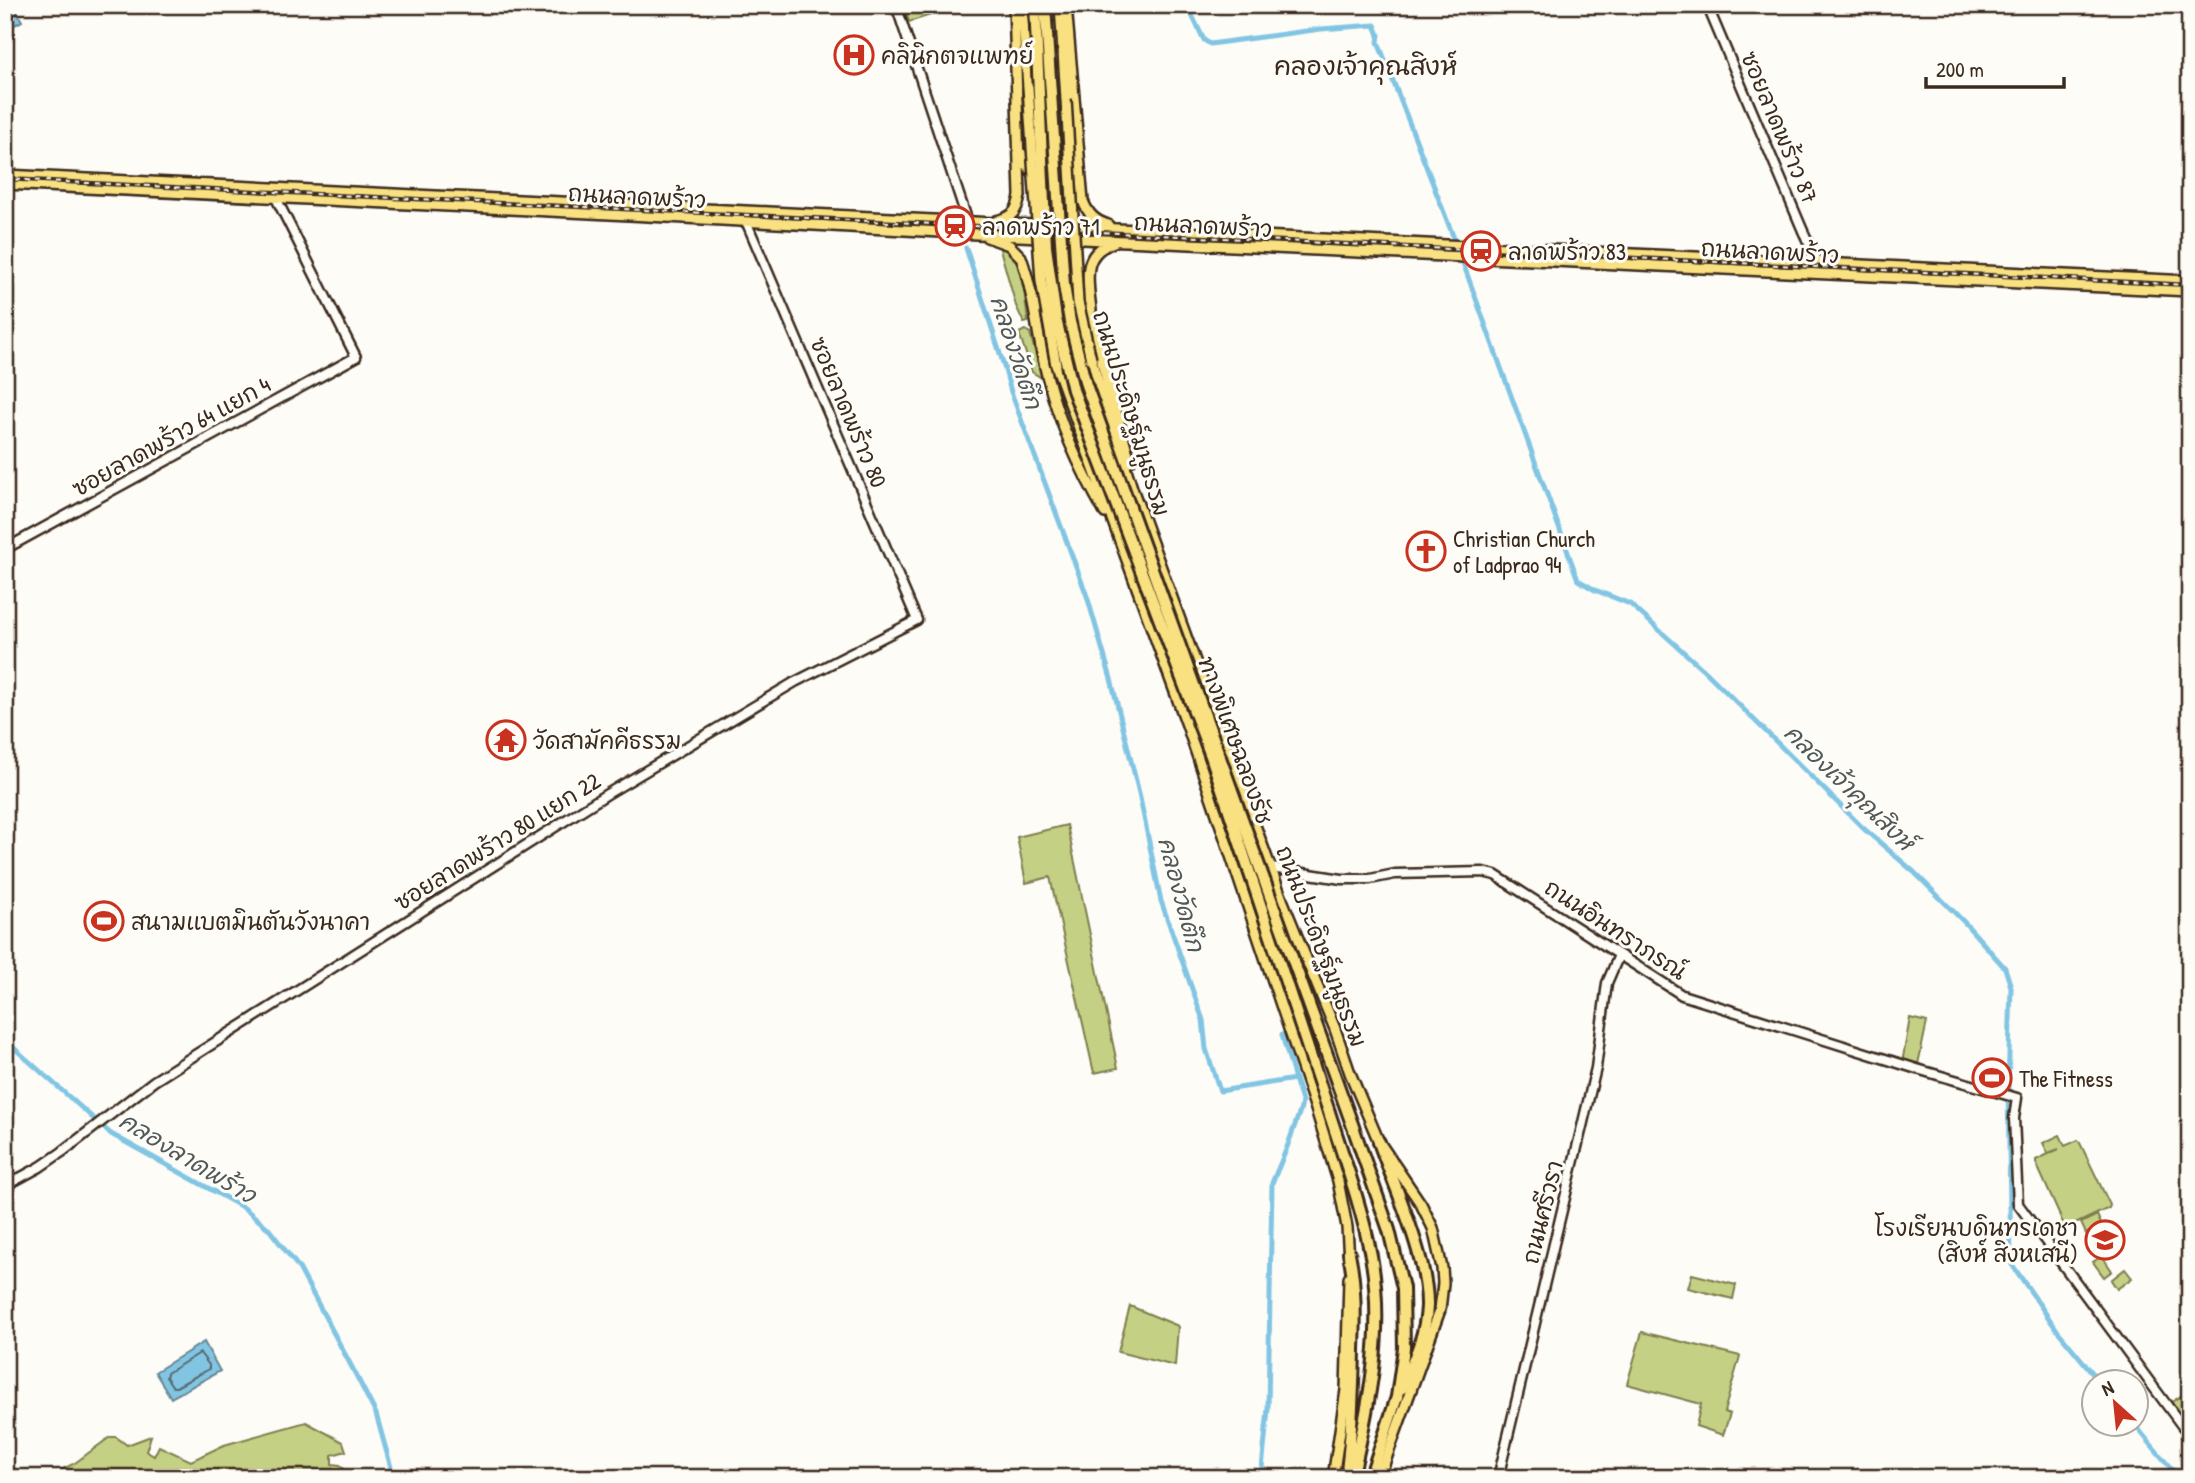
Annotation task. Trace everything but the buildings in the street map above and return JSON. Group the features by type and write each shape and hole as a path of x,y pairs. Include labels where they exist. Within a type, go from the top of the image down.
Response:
{"highway":[{"name":"ทางพิเศษฉลองรัช","path":"1035,5 1046,247 1056,319 1073,390 1211,756 1364,1223 1371,1258 1376,1337 1371,1387 1349,1478"},
{"name":"ทางพิเศษฉลองรัช","path":"1045,5 1064,285 1079,362 1352,1124 1389,1230 1403,1288 1404,1348 1397,1397 1370,1478"},
{"path":"1379,1142 1419,1258 1427,1307 1421,1340 1397,1397"},
{"path":"1349,1253 1355,1307 1349,1478"}],"main road":[{"path":"981,222 1006,219 1016,211 1020,196 1014,5"},
{"path":"1022,5 1041,281 1056,365 1184,715 1338,1181 1349,1253 1346,1390 1333,1478"},
{"name":"ถนนประดิษฐ์มนูธรรม","path":"1060,5 1078,302 1091,359 1133,491 1301,948 1379,1142 1427,1216 1440,1254 1443,1283 1435,1329 1379,1478"},
{"path":"1066,5 1083,201 1096,221 1123,229"},
{"path":"1020,149 1035,177 1049,183 1066,178 1079,149"},
{"name":"ถนนลาดพร้าว","path":"9,180 617,209 981,222 1818,263 1869,270"},
{"name":"ถนนลาดพร้าว","path":"617,209 746,221 977,234 2080,280 2190,281"},
{"path":"1051,226 1051,237"},
{"path":"1067,238 1068,227"},
{"path":"977,234 1009,245 1021,257 1048,380 1066,435 1088,482 1115,529"},
{"path":"1095,336 1088,281 1089,265 1096,251 1120,240"},
{"name":"ถนนลาดพร้าว","path":"2080,280 2190,290"},
{"path":"1039,335 1037,298 1042,291 1054,285 1074,286 1083,298 1095,336 1144,505 1148,529"},
{"path":"1253,919 1260,932 1266,934 1279,928 1283,920 1283,909 1267,857"},
{"path":"1266,961 1271,949 1279,943 1288,940 1296,942 1301,948"}],"street":[{"path":"896,5 968,222"},
{"name":"ซอยลาดพร้าว 87","path":"1707,5 1818,263"},
{"name":"ซอยลาดพร้าว 64 แยก 4","path":"5,549 356,357 276,193"},
{"name":"ซอยลาดพร้าว 80","path":"746,221 917,620"},
{"name":"ซอยลาดพร้าว 80 แยก 22","path":"5,1186 40,1167 154,1081 607,794 796,682 917,620"},
{"name":"ถนนอินทราภรณ์","path":"1271,868 1342,879 1370,879 1395,874 1488,873 1682,995 2014,1098 2018,1205 2183,1426 2190,1428"},
{"name":"ถนนศรีวรา","path":"1498,1478 1596,1068 1607,983 1619,955"}],"green space":[{"path":"962,5 909,22 904,7"},
{"path":"1001,244 1017,257 1021,265 1028,322 1024,323 1016,306 1000,249"},
{"path":"1025,330 1030,333 1042,378 1032,372 1019,333"},
{"path":"1067,825 1118,1068 1094,1073 1050,877 1026,883 1017,837"},
{"path":"1910,1018 1927,1022 1917,1069 1902,1063"},
{"path":"2060,1135 2065,1146 2078,1140 2110,1205 2109,1208 2067,1228 2036,1163 2036,1160 2059,1149 2048,1153 2043,1143"},
{"path":"2097,1215 2102,1226 2086,1234 2081,1223"},
{"path":"2102,1256 2112,1271 2104,1277 2093,1262"},
{"path":"2125,1269 2132,1278 2117,1289 2111,1280"},
{"path":"1692,1274 1736,1285 1733,1299 1688,1288"},
{"path":"1130,1306 1178,1326 1175,1366 1118,1352"},
{"path":"1642,1332 1740,1356 1724,1412 1730,1414 1723,1435 1696,1426 1701,1404 1627,1384"},
{"path":"2184,1394 2190,1401 2190,1420 2185,1423 2170,1403"},
{"path":"306,1422 343,1442 346,1451 332,1455 332,1464 340,1465 346,1471 327,1478 63,1478 61,1470 110,1437 116,1437 127,1445 151,1436 146,1451 154,1456 159,1446 191,1461 224,1445"}],"water":[{"path":"5,5 13,5 22,21 5,30"},
{"path":"204,1342 220,1371 171,1398 155,1372"}],"waterway":[{"name":"คลองเจ้าคุณสิงห์","path":"1187,5 1204,40 1210,44 1321,29 1375,25 1379,35 1378,42 1455,241"},
{"name":"คลองวัดตึก","path":"966,248 1011,392 1087,596 1139,793 1161,901 1203,1020 1206,1049 1220,1091 1295,1079 1302,1101 1272,1183 1268,1409 1261,1478"},
{"name":"คลองเจ้าคุณสิงห์","path":"1463,263 1578,580 1630,604 1706,672 1863,828 1914,872 2005,968 2011,987 2008,1089 2011,1263 2057,1330 2088,1368"},
{"path":"1295,1079 1282,1035 1338,1017"},
{"name":"คลองลาดพร้าว","path":"5,1040 111,1134 244,1208 268,1228 299,1268 376,1414 394,1478"},
{"name":"คลองเจ้าคุณสิงห์","path":"2146,1438 2179,1478"}],"railway":[{"path":"5,179 2190,285"}],"place":[{"name":"คลินิกตจแพทย์","path":"854,55"},
{"name":"ลาดพร้าว 71","path":"955,226"},
{"name":"ลาดพร้าว 83","path":"1481,251"},
{"name":"Christian Church of Ladprao 94","path":"1426,551"},
{"name":"วัดสามัคคีธรรม","path":"506,740"},
{"name":"สนามแบตมินตันวังนาคา","path":"104,921"},
{"name":"The Fitness","path":"1992,1078"},
{"name":"โรงเรียนบดินทรเดชา (สิงห์ สิงหเสนี)","path":"2105,1240"}],"district":[{"name":"คลองเจ้าคุณสิงห์","path":"1366,65"}]}
